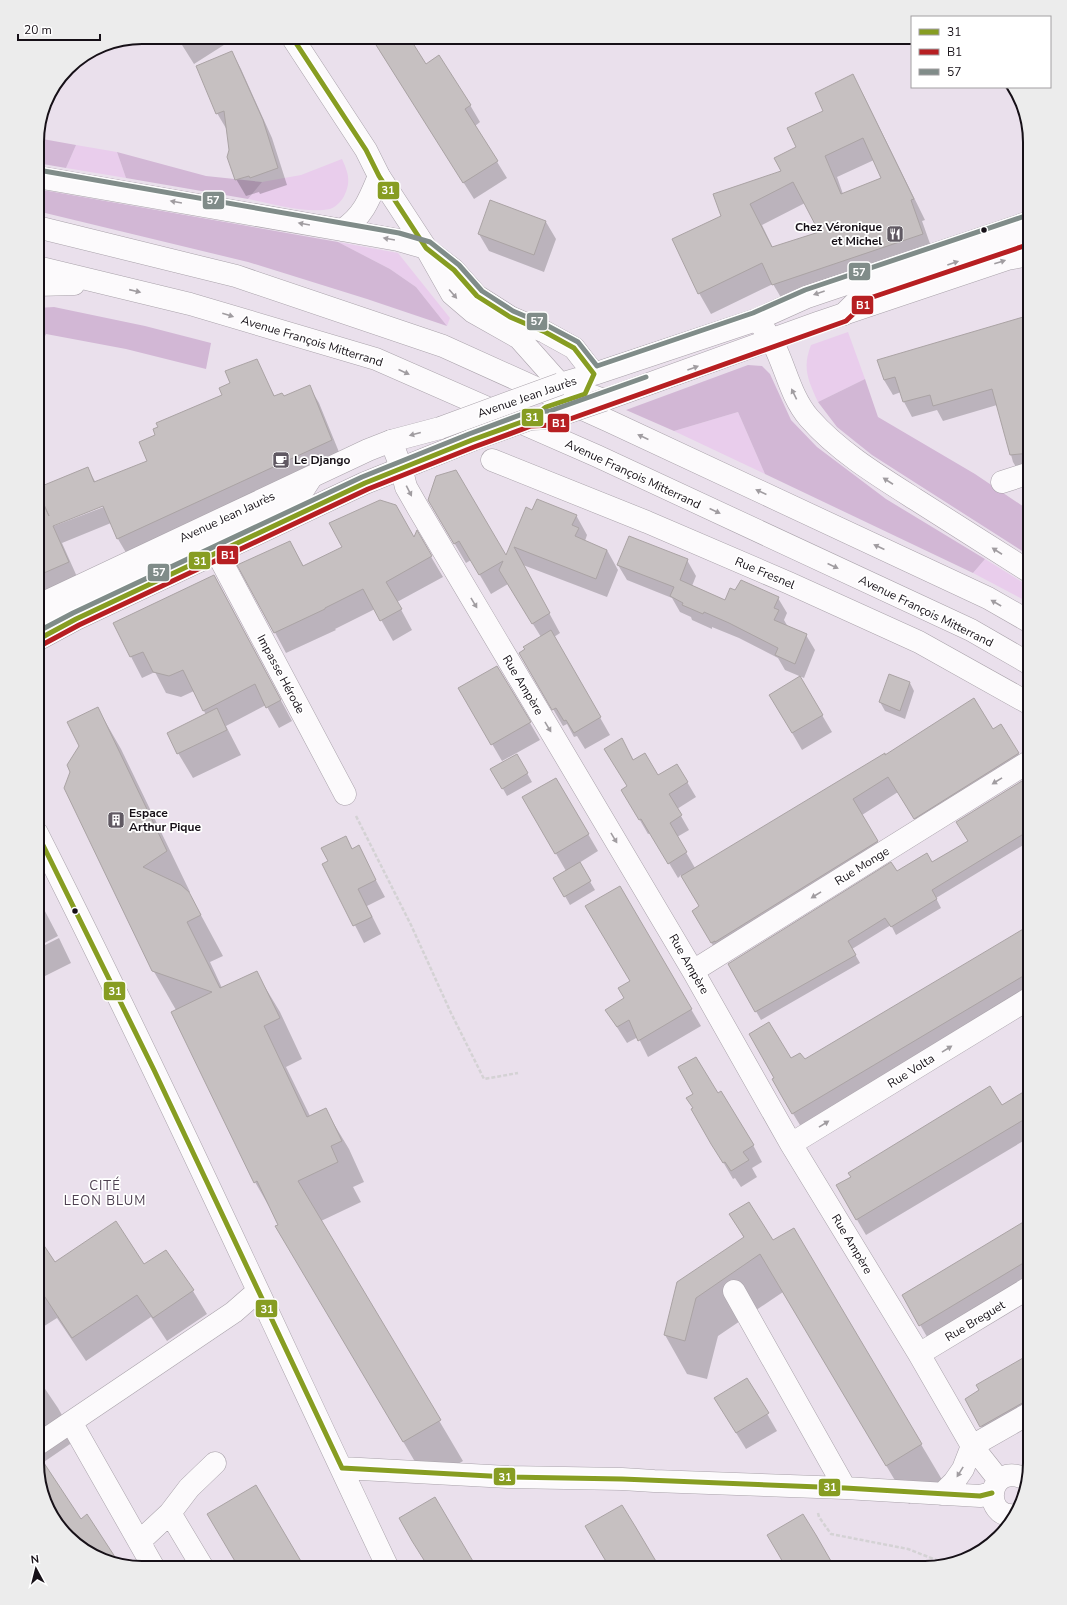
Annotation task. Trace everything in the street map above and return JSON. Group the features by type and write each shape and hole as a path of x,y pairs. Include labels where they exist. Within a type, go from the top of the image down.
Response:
{"main road":[{"path":"297,44 366,150 379,176 426,248 452,294 473,312 519,338 560,384 595,389"},
{"path":"342,230 352,224 362,213 369,201 379,176"},
{"path":"44,178 398,240 426,248 454,270 477,296 510,317 545,332 574,348 595,389"},
{"name":"Avenue Jean Jaurès","path":"44,636 76,619 401,467 530,419 551,418 595,389 807,297 1023,224"},
{"path":"44,229 236,276 443,346 610,421 981,595 1023,618"},
{"path":"844,314 866,292 1023,239"},
{"name":"Avenue Jean Jaurès","path":"595,389 772,339 1007,259 1023,256"},
{"name":"Avenue François Mitterrand","path":"44,269 190,304 376,360 597,456 971,630 1023,660"},
{"path":"44,285 97,282"},
{"path":"756,320 766,329 772,339 794,395 808,417 826,435 863,465 1023,568"},
{"name":"Avenue Jean Jaurès","path":"44,603 391,441 440,428 560,384"},
{"name":"Rue Ampère","path":"391,441 401,467 406,487 422,515 693,971 791,1144 919,1354 996,1486 993,1501 997,1509 1003,1514 1008,1515"},
{"name":"Rue Fresnel","path":"492,460 647,522 789,583 919,642 1023,700"},
{"path":"1002,482 1023,475"},
{"path":"44,617 298,498 310,478"},
{"name":"Impasse Hérode","path":"217,553 345,794"},
{"name":"Rue Monge","path":"693,971 1023,765"},
{"path":"44,847 133,1026 385,1561"},
{"name":"Rue Volta","path":"791,1144 1023,1002"},
{"path":"44,1440 234,1312 258,1291"},
{"path":"734,1291 845,1488"},
{"name":"Rue Breguet","path":"919,1354 1023,1291"},
{"path":"942,1494 954,1482 963,1469 972,1446 1023,1417"},
{"path":"71,1422 150,1561"},
{"path":"139,1542 170,1513 189,1488 215,1463"},
{"path":"342,1468 508,1477 622,1479 845,1488 980,1496 996,1486 1008,1475 1018,1475 1022,1477"},
{"path":"170,1513 198,1561"}],"path":[{"path":"345,794 411,925 451,1013 484,1079 518,1073"},
{"path":"812,1487 819,1517 831,1534 908,1549 937,1560"}],"shaded area":[{"path":"44,139 76,145 66,168 44,164"},
{"path":"76,145 117,152 126,178 66,168"},
{"path":"117,152 206,176 262,182 248,199 126,178"},
{"path":"342,159 347,172 348,185 343,199 330,209 300,209 278,206 248,199 262,182 301,175"},
{"path":"44,190 338,242 390,269 416,287 447,326 367,299 248,262 44,213"},
{"path":"338,242 398,253 450,318 447,326 416,287 390,269"},
{"path":"54,307 145,326 211,343 206,369 126,349 46,334 44,338 44,308"},
{"path":"848,332 865,379 818,402 807,374 808,353 811,345"},
{"path":"748,365 762,366 770,374 791,420 817,447 886,499 985,559 973,573 765,474 738,412 674,431 626,410"},
{"path":"865,379 878,417 975,474 1023,506 1023,552 872,455 837,427 818,402"},
{"path":"738,412 765,474 674,431"},
{"path":"985,559 1023,583 1023,599 973,573"}],"building":[{"path":"375,44 413,44 426,64 439,55 471,105 465,109 498,161 463,183"},
{"path":"232,51 263,120 278,168 250,178 249,176 235,180 227,157 229,150 224,111 216,114 196,66"},
{"path":"853,74 914,199 911,200 923,234 772,285 762,263 698,294 672,239 721,216 713,194 781,171 774,158 796,147 787,128 823,111 815,93","holes":["863,138 881,178 841,194 825,156","793,182 819,232 772,247 750,204"]},
{"path":"490,200 546,221 534,255 478,234"},
{"path":"1023,317 1023,454 1010,455 992,389 933,406 930,395 903,402 895,377 884,380 877,360"},
{"path":"257,359 274,396 282,393 284,396 310,385 332,440 117,539 103,506 53,526 69,562 44,573 44,506 49,516 44,504 44,485 88,467 94,482 147,461 139,442 155,435 153,429 158,427 156,423 222,395 219,388 230,383 225,371"},
{"path":"456,470 506,555 526,507 532,510 537,499 577,515 572,525 579,528 575,536 607,550 596,579 514,547 550,613 532,624 499,570 503,561 479,575 459,541 454,544 428,500 436,476"},
{"path":"380,500 396,505 414,537 417,530 432,556 386,582 402,609 380,621 363,589 274,633 237,565 290,541 303,566 342,547 329,523"},
{"path":"629,536 688,559 680,580 725,600 730,588 735,590 741,580 779,597 774,608 779,610 774,620 807,634 795,664 775,655 778,648 729,623 704,612 703,614 682,605 683,603 670,596 674,587 617,565"},
{"path":"214,575 281,700 266,708 255,684 203,711 183,670 169,676 153,672 143,652 130,657 113,623"},
{"path":"551,630 601,717 574,733 556,708 552,710 519,653 525,649 523,647"},
{"path":"497,666 531,722 491,745 458,688"},
{"path":"889,674 910,682 900,711 879,702"},
{"path":"800,676 823,715 792,733 769,695"},
{"path":"974,698 993,729 1001,724 1019,753 914,819 888,777 853,799 878,841 715,942 711,943 692,911 699,906 681,876 885,753 885,755"},
{"path":"98,707 167,851 143,867 181,885 189,892 201,915 187,922 220,988 257,971 280,1018 264,1026 307,1117 326,1108 342,1141 331,1146 338,1162 298,1181 441,1420 403,1442 275,1226 278,1225 257,1181 254,1183 171,1012 212,992 152,971 64,788 70,772 67,765 79,746 67,722"},
{"path":"217,708 227,730 177,754 167,733"},
{"path":"622,738 633,760 645,753 658,775 677,764 688,782 669,794 682,815 670,823 687,852 668,864 641,819 639,820 621,790 627,786 604,749"},
{"path":"517,754 528,773 502,789 490,769"},
{"path":"556,778 589,834 555,854 522,797"},
{"path":"1023,780 1023,834 932,890 937,899 891,927 885,918 848,941 856,955 755,1012 728,964 891,862 897,871 927,853 932,862 968,841 956,822"},
{"path":"346,836 352,849 359,845 376,880 358,889 372,917 353,926 322,864 328,861 321,848"},
{"path":"580,862 591,881 564,897 553,878"},
{"path":"620,886 692,1009 638,1041 629,1020 617,1027 605,1010 624,998 618,988 630,981 585,906"},
{"path":"1023,929 1023,976 792,1114 749,1034 769,1022 791,1058 800,1053 805,1059"},
{"path":"696,1057 718,1093 721,1091 754,1145 743,1152 749,1160 731,1171 725,1162 723,1163 711,1144 691,1109 693,1108 686,1098 693,1094 678,1067"},
{"path":"990,1086 1002,1105 1023,1092 1023,1120 856,1220 836,1185 851,1177 848,1173"},
{"path":"749,1202 773,1240 794,1228 922,1444 886,1466 760,1254 696,1298 685,1341 664,1335 677,1282 744,1237 729,1214"},
{"path":"116,1221 144,1264 166,1250 194,1290 153,1318 137,1295 72,1338 44,1296 44,1246 55,1262"},
{"path":"1023,1222 1023,1263 919,1326 902,1295"},
{"path":"1023,1358 1023,1403 980,1427 965,1399 979,1390 976,1385"},
{"path":"747,1378 769,1413 736,1433 714,1398"},
{"path":"44,1463 81,1519 87,1514 115,1557 99,1551 82,1541 64,1523 51,1501 47,1488"},
{"path":"256,1485 301,1561 235,1561 207,1514"},
{"path":"435,1497 473,1561 425,1561 399,1518"},
{"path":"622,1505 656,1561 606,1561 585,1526"},
{"path":"803,1514 831,1561 782,1561 767,1535"}],"transit line":[{"name":"31","path":"44,636 76,619 365,483 472,440 530,419 546,407 585,394 594,374 574,348 545,332 510,317 477,296 454,270 426,248 379,176 366,150 297,44"},
{"name":"57","path":"44,171 399,233 430,242 459,265 482,291 513,311 548,326 578,342 597,366 753,313 805,290 1023,217"},
{"name":"B1","path":"44,644 79,625 368,489 531,426 553,425 846,321 870,298 1023,246"},
{"name":"57","path":"44,628 73,613 362,477 528,412 550,411 646,377"},
{"name":"31","path":"44,847 154,1070 342,1468"},
{"name":"31","path":"342,1468 508,1477 622,1479 845,1488 980,1496 992,1493"}],"place":[{"name":"Chez Véronique et Michel","path":"895,234"},
{"name":"Le Django","path":"281,460"},
{"name":"Espace Arthur Pique","path":"116,820"}],"district":[{"name":"CITÉ LEON BLUM","path":"105,1192"}]}
